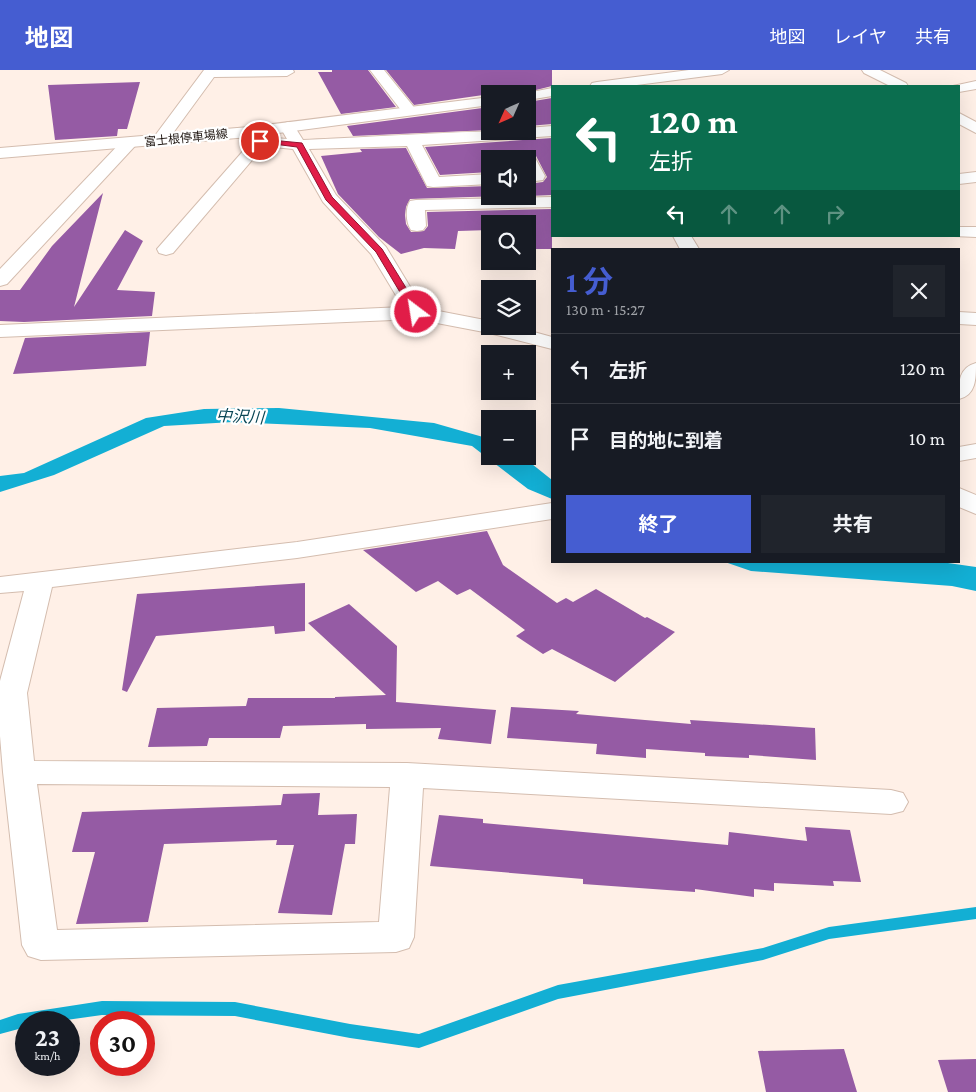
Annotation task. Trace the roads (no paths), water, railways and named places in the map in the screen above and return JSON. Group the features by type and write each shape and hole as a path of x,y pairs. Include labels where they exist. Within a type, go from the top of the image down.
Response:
{"street":[{"path":"377,70 409,111"},
{"path":"605,85 722,70"},
{"path":"869,70 899,85"},
{"path":"159,141 210,72 287,72"},
{"path":"960,88 976,85"},
{"path":"536,95 551,92"},
{"name":"富士根停車場線","path":"0,153 255,136 288,127 481,102"},
{"path":"960,119 976,129"},
{"path":"288,127 329,198 379,251 416,312"},
{"path":"960,132 976,129"},
{"path":"536,133 551,131"},
{"path":"166,249 255,136 300,145 481,137"},
{"path":"412,141 433,182 481,179"},
{"path":"0,280 129,144"},
{"path":"960,179 976,177"},
{"path":"417,226 416,205 551,202"},
{"path":"960,232 976,232"},
{"path":"683,237 689,248"},
{"path":"0,331 416,312 551,343"},
{"path":"960,318 976,319"},
{"path":"960,391 976,370"},
{"path":"960,454 976,451"},
{"path":"960,497 976,506"},
{"path":"0,585 297,550 551,511"},
{"path":"40,580 12,693 19,772 41,945 396,937 407,775"},
{"path":"19,772 407,775 891,802"}],"water":[{"name":"中沢川","path":"279,408 434,423 481,436 481,453 472,446 370,428 233,422 164,426 54,475 0,492 0,476 24,473 146,418 204,409"},
{"path":"497,465 533,465 551,479 551,499 528,489"},
{"path":"728,563 948,563 976,567 976,591 952,586 751,571"}],"waterway":[{"path":"0,1027 18,1021 102,1008 235,1009 350,1031 419,1041 558,992 763,954 829,933 976,913"}]}
